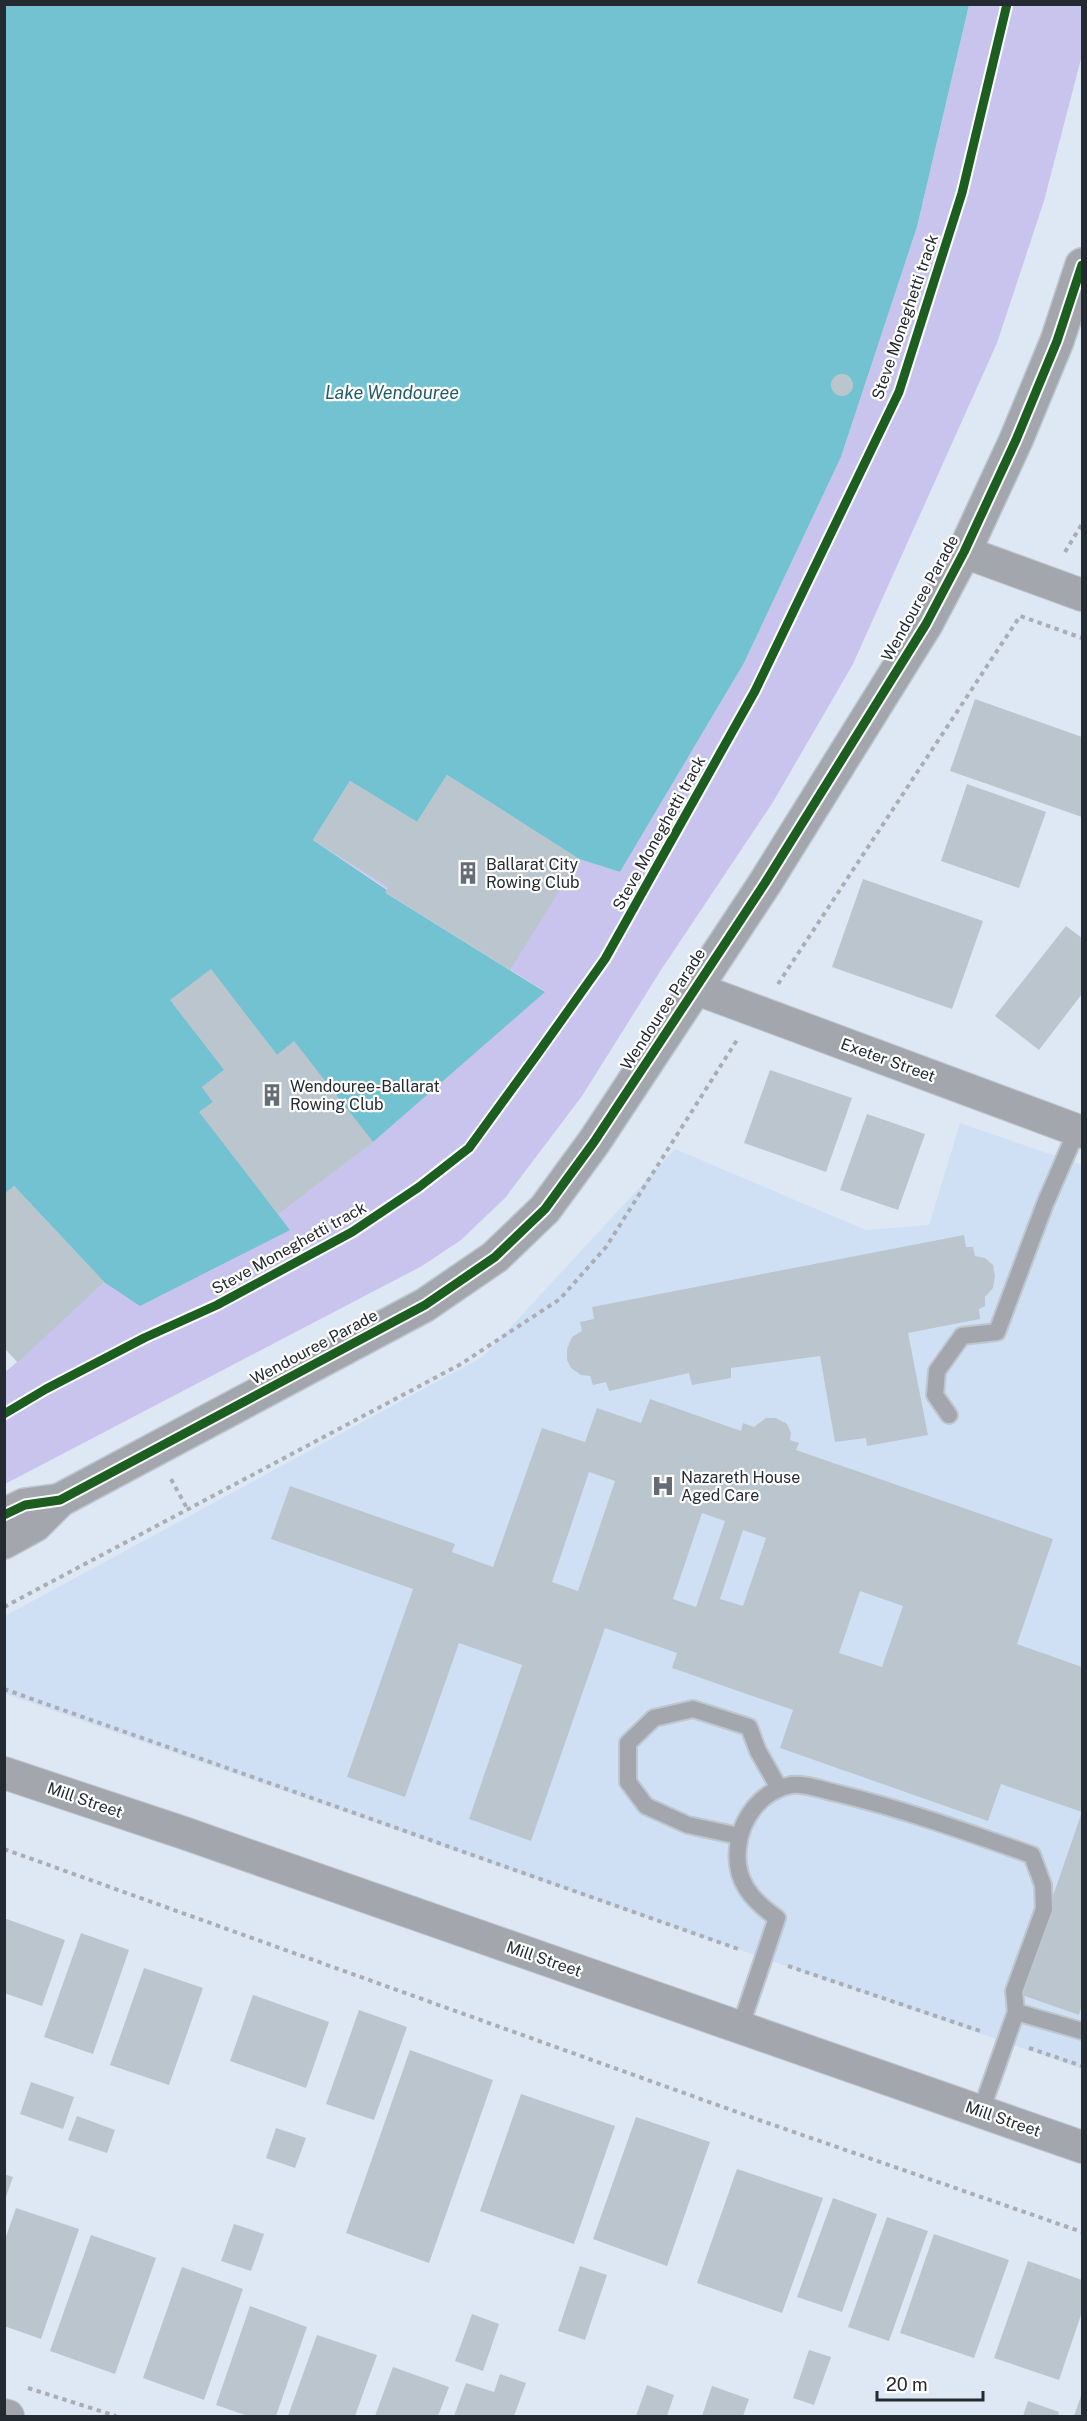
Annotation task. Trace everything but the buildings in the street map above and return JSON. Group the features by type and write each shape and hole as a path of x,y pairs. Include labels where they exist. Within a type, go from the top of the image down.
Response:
{"street":[{"name":"Wendouree Parade","path":"4,1542 35,1525 60,1500 378,1332 434,1299 495,1257 545,1209 594,1142 765,884 926,624 964,552 1016,440 1057,341 1083,265"},
{"path":"964,552 1083,595"},
{"name":"Exeter Street","path":"694,988 1080,1131"},
{"name":"Wendouree Parade","path":"4,1515 25,1505 60,1500"},
{"name":"Mill Street","path":"4,1773 184,1833 1083,2147"}],"lane":[{"path":"949,1415 935,1395 937,1371 962,1336 997,1332 1045,1204 1080,1131"},
{"path":"739,1836 688,1825 646,1806 628,1782 628,1743 654,1718 693,1709 749,1727 758,1751 779,1788"},
{"path":"740,2028 777,1918 760,1906 738,1874 736,1857 739,1836 749,1814 763,1798 779,1788 794,1785 849,1796 934,1820 1032,1855 1043,1885 1044,1909 1014,1991 1016,2012 981,2111"},
{"path":"1016,2012 1083,2031"}],"path":[{"path":"1062,557 1083,524"},
{"path":"778,984 1020,616 1083,638"},
{"path":"4,1606 461,1364 560,1299 606,1247 737,1040"},
{"path":"166,1470 188,1510"},
{"path":"4,1689 763,1958 1083,2066"},
{"path":"4,1849 762,2121 1083,2232"},
{"path":"27,2387 116,2416"}],"shaded area":[{"path":"969,5 1082,5 1082,55 1044,201 997,343 853,664 773,802 661,970 582,1096 505,1198 461,1240 422,1266 5,1484 5,1372 17,1362 5,1348 5,1194 14,1186 104,1282 290,1230 199,1112 211,969 277,1054 294,1041 544,991 385,892 387,889 313,840 350,781 417,822 447,775 579,859 620,872 744,663 841,457 917,227"},
{"name":"Nazareth House Aged Care","path":"960,1123 1082,1165 1082,2069 5,1694 5,1616 484,1356 675,1149 866,1230 929,1225"}],"water":[{"name":"Lake Wendouree","path":"5,5 969,5 917,227 841,457 744,663 620,872 579,859 447,775 417,822 350,781 313,840 387,890 386,893 545,992 373,1142 294,1042 277,1055 211,970 224,1070 202,1087 213,1102 200,1112 290,1230 140,1306 104,1282 14,1186 5,1194"}],"cycle path":[{"name":"Steve Moneghetti track","path":"4,1414 46,1389 144,1338 217,1305 352,1232 419,1187 469,1148 536,1056 605,959 755,691 899,392 962,193 1007,4"},
{"path":"4,1515 25,1505 60,1500 425,1305 495,1257 545,1209 594,1142 765,883 926,624 964,552 1016,440 1057,341 1082,265"}],"place":[{"name":"Ballarat City Rowing Club","path":"468,873"},
{"name":"Wendouree-Ballarat Rowing Club","path":"272,1095"},
{"name":"Nazareth House Aged Care","path":"663,1486"}]}
